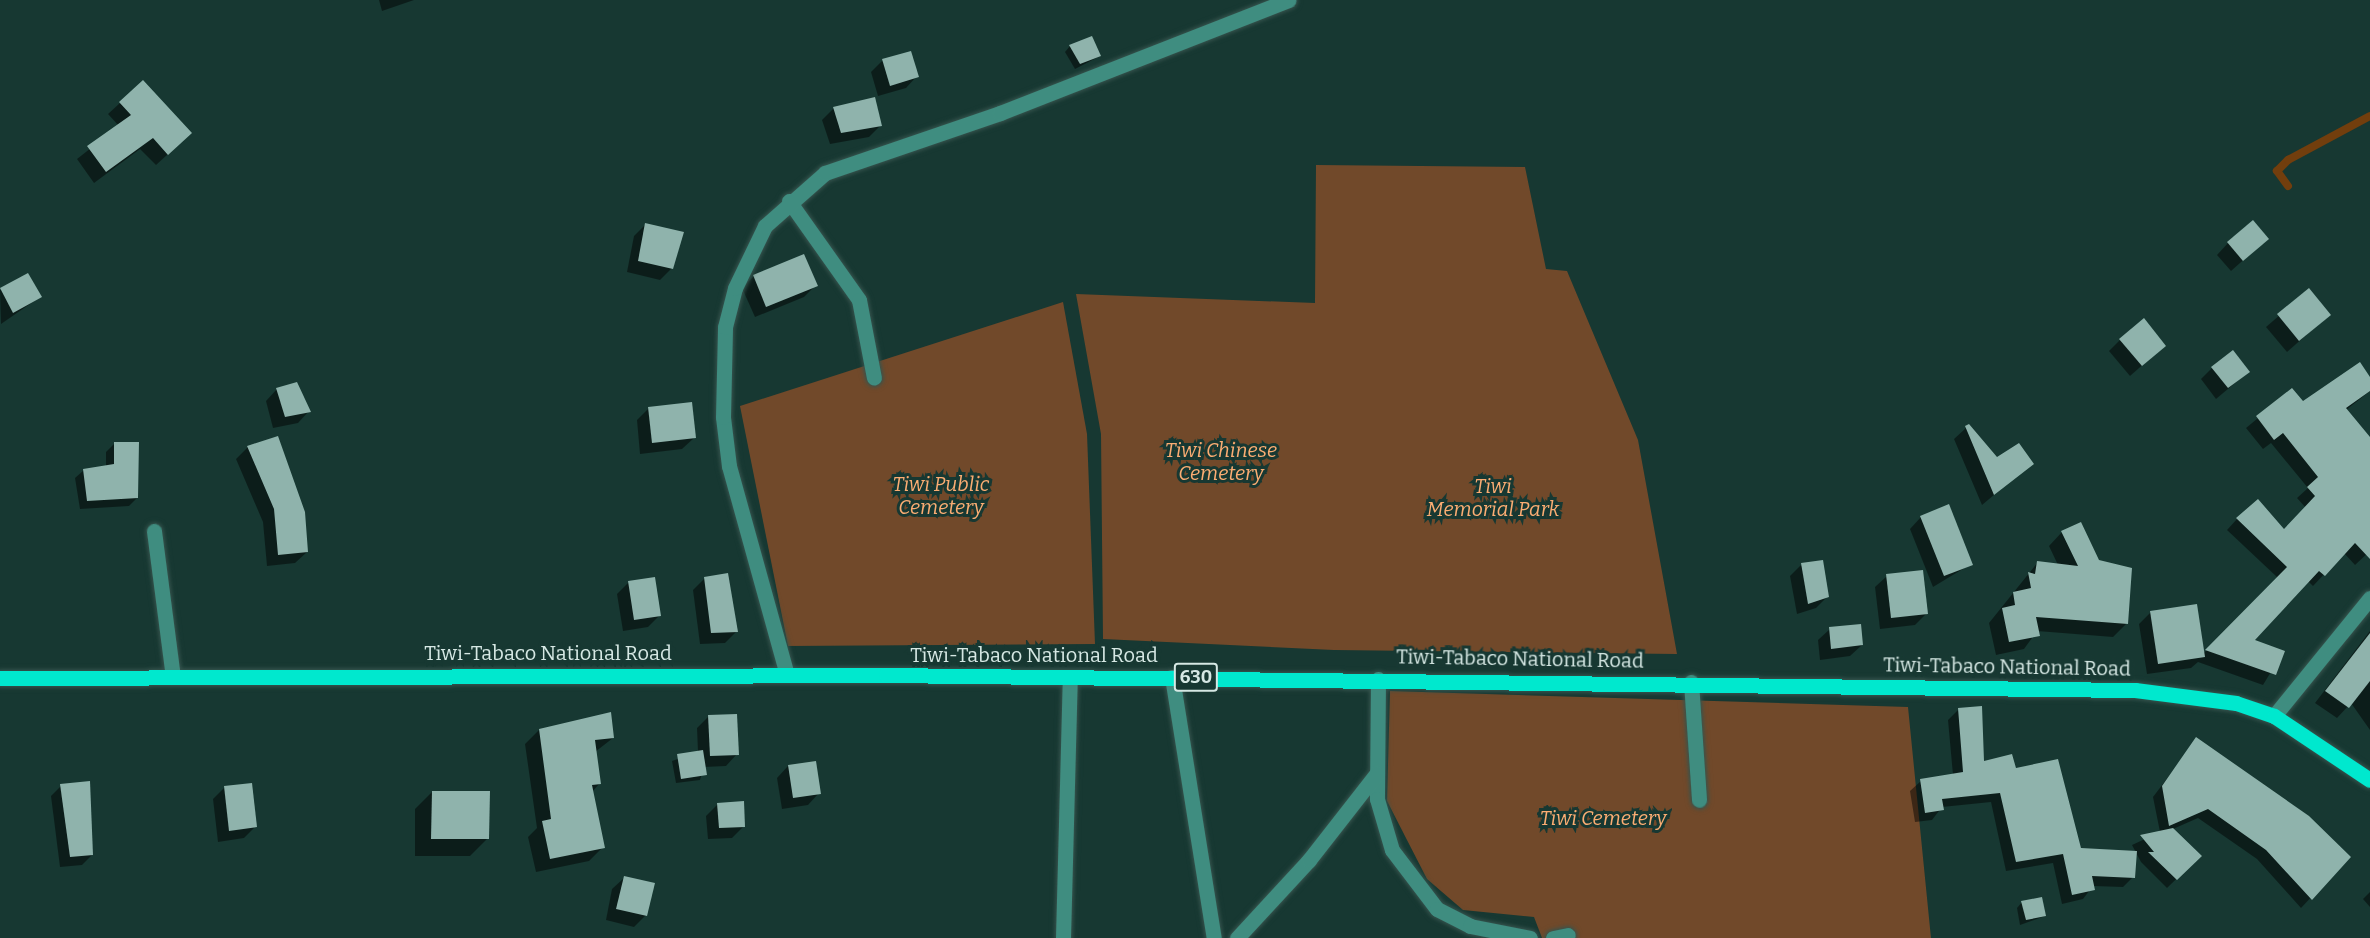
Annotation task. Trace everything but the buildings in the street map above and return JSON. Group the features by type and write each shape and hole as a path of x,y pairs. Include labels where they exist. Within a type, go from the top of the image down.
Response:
{"main road":[{"name":"Tiwi-Tabaco National Road","path":"0,678 787,675 1172,677 1691,682 2135,690 2236,703 2274,717 2370,780"}],"street":[{"path":"787,675 729,466 721,371 735,288 765,226 789,201 825,173 1000,113 1289,0"},
{"path":"789,201 859,300 874,378"},
{"path":"154,531 173,677"},
{"path":"2274,717 2370,598"},
{"path":"1063,938 1070,677"},
{"path":"1172,677 1214,938"},
{"path":"1378,679 1377,773 1382,825 1392,850 1437,909 1470,926 1530,938"},
{"path":"1691,682 1699,800"},
{"path":"1237,938 1309,860 1377,773"}],"green space":[{"name":"Tiwi Memorial Park","path":"1316,165 1525,167 1546,269 1567,271 1638,440 1677,654 1334,650 1103,639 1101,434 1076,294 1315,303"},
{"name":"Tiwi Public Cemetery","path":"1063,302 1087,434 1095,644 788,646 740,406"},
{"name":"Tiwi Cemetery","path":"1390,691 1908,707 1931,938 1542,938 1534,917 1463,910 1427,879 1387,801"}],"waterway":[{"path":"2288,186 2277,171 2288,160 2370,116"}],"park label":[{"name":"Tiwi Chinese Cemetery","path":"1221,462"}]}
